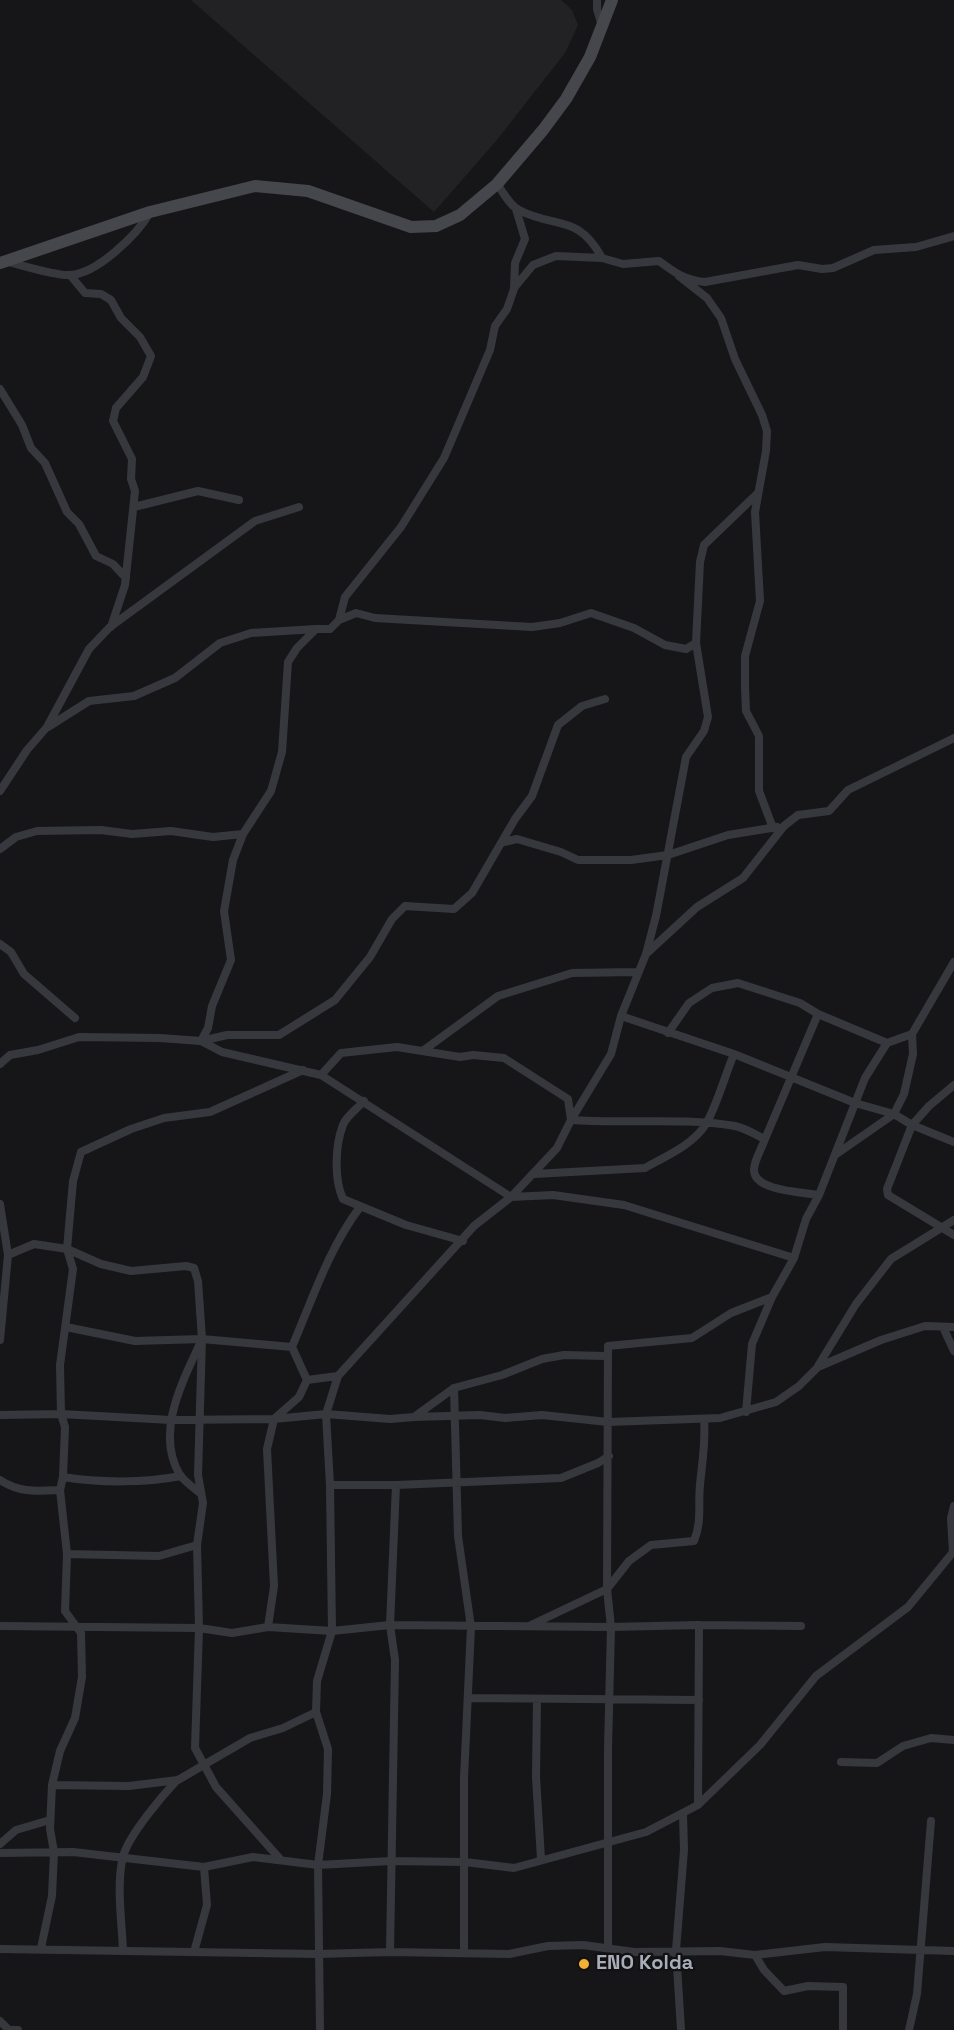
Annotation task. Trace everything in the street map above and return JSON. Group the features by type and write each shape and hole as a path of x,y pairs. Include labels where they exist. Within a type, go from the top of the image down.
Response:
{"main road":[{"path":"2,262 150,212 255,186 308,191 411,227 436,226 460,215 497,184 566,99 590,57 612,0"}],"street":[{"path":"596,3 603,27"},
{"path":"339,620 345,597 401,527 444,458 490,350 495,326 507,309 514,289 515,263 525,239 516,209 497,184"},
{"path":"516,209 575,226 593,241 602,258"},
{"path":"2,262 70,275 96,266 142,227 150,212"},
{"path":"679,276 705,282 798,265 822,269 833,268 874,249 916,247 954,236"},
{"path":"514,289 533,265 556,256 602,258 623,264 659,261 707,298 722,318 741,374 762,415 767,431 766,451 755,512 760,601 746,646 744,687 746,711 759,736 759,791 772,828"},
{"path":"70,275 85,293 101,294 111,300 121,318 140,337 151,356 143,377 116,408 113,421 132,459 134,507 126,578 111,627"},
{"path":"0,389 22,425 31,448 45,463 67,512 79,524 96,556 113,564 126,578"},
{"path":"134,507 198,491 239,500"},
{"path":"320,2030 318,1865 327,1794 328,1749 316,1712 317,1681 332,1631 330,1485 326,1414 338,1376 474,1226 511,1197 557,1148 571,1120 611,1054 621,1016 646,954 668,855 686,757 704,731 708,717 696,643 700,562 704,545 757,495"},
{"path":"0,791 27,750 47,727 89,649 111,627 255,521 299,507"},
{"path":"47,727 89,701 134,696 175,678 220,643 251,633 330,629 339,620 356,613 375,618 532,627 561,623 591,613 634,628 665,645 686,649 696,643"},
{"path":"201,1041 208,1028 212,1006 231,960 224,911 227,883 243,834 257,814 276,778 282,752 288,662 316,629"},
{"path":"0,1064 10,1055 38,1050 79,1037 201,1041 227,1035 279,1035 335,1000 370,957 392,919 405,906 454,909 472,893 504,842 515,819 532,796 558,725 582,706 605,699"},
{"path":"646,954 697,907 743,878 784,825 798,815 829,811 848,790 954,738"},
{"path":"504,842 517,838 578,860 631,860 668,855 728,835 784,825"},
{"path":"0,849 16,837 37,831 101,830 132,834 171,831 213,837 243,834"},
{"path":"0,944 11,952 24,974 75,1018"},
{"path":"833,1157 894,1114 904,1094 913,1054 912,1034 954,962"},
{"path":"424,1050 498,996 572,973 637,972"},
{"path":"668,1033 689,1003 712,988 738,983 800,1003 818,1014 887,1043"},
{"path":"818,1014 754,1168 756,1179 764,1185 819,1196"},
{"path":"621,1016 734,1054 855,1103 894,1114 912,1125 954,1142"},
{"path":"746,1412 752,1344 772,1296 794,1258 806,1219 819,1196 865,1078 887,1043 912,1034"},
{"path":"201,1041 222,1052 321,1075 511,1197 553,1195 624,1205 794,1258"},
{"path":"321,1075 341,1053 398,1047 460,1057 473,1055 504,1058 568,1099 571,1120"},
{"path":"534,1174 645,1168 689,1142 706,1124 734,1054"},
{"path":"41,1948 52,1896 54,1852 50,1820 52,1785 60,1751 75,1718 82,1677 81,1633 65,1611 67,1554 60,1490 63,1477 65,1427 61,1414 60,1365 73,1269 67,1249 73,1181 81,1152 131,1129 164,1118 210,1112 303,1070"},
{"path":"954,1085 929,1106 912,1125 887,1189 888,1195 954,1235"},
{"path":"364,1101 343,1123 338,1150 338,1190 343,1199 406,1225 462,1241"},
{"path":"571,1120 737,1126 765,1139"},
{"path":"0,1204 8,1255 3,1269 0,1340"},
{"path":"268,1627 273,1586 267,1449 274,1419 299,1397 307,1380 292,1347 331,1258 349,1222 360,1207"},
{"path":"0,1415 61,1414 171,1420 274,1419 326,1414 390,1419 453,1416 505,1418 542,1415 608,1422 704,1419 746,1412 776,1402 799,1386 818,1367 856,1304 891,1259 954,1220"},
{"path":"8,1255 34,1244 67,1249 101,1264 132,1271 186,1266 194,1268 198,1281 202,1339 198,1475 203,1503 197,1545 199,1628 195,1748 216,1787 280,1859"},
{"path":"608,1948 607,1843 612,1627 607,1589 609,1456 606,1356 608,1346 692,1338 731,1313 772,1296"},
{"path":"818,1367 881,1340 925,1326 954,1327"},
{"path":"66,1327 135,1341 202,1339 292,1347"},
{"path":"943,1327 954,1351"},
{"path":"200,1493 181,1476 171,1456 171,1420 182,1383 202,1339"},
{"path":"414,1417 454,1388 502,1375 542,1359 564,1355 606,1356"},
{"path":"307,1380 338,1376"},
{"path":"454,1388 458,1536 471,1627 464,1778 464,1953"},
{"path":"526,1627 607,1589 629,1561 651,1545 694,1541 700,1528 700,1486 706,1444 704,1419"},
{"path":"330,1485 455,1484 561,1478 609,1456"},
{"path":"63,1477 126,1480 181,1476"},
{"path":"0,1480 12,1488 27,1492 60,1490"},
{"path":"390,1952 395,1660 390,1624 396,1485"},
{"path":"0,1853 54,1852 123,1856 140,1861 204,1866 253,1857 318,1865 391,1861 465,1862 514,1868 541,1858 646,1832 698,1805 760,1745 816,1676 908,1607 953,1552 951,1518 954,1506"},
{"path":"67,1554 159,1557 197,1545"},
{"path":"0,1626 199,1628 232,1633 268,1627 332,1631 390,1624 471,1627 801,1626"},
{"path":"698,1805 699,1625"},
{"path":"468,1698 699,1700"},
{"path":"537,1699 536,1777 541,1858"},
{"path":"123,1951 121,1904 123,1856 158,1801 178,1780 250,1738 283,1728 316,1712"},
{"path":"841,1762 877,1763 903,1746 931,1738 954,1740"},
{"path":"52,1785 129,1786 178,1780"},
{"path":"681,2030 676,1950 684,1850 683,1814"},
{"path":"0,1844 16,1830 50,1820"},
{"path":"909,2030 917,1994 931,1821"},
{"path":"194,1952 207,1905 204,1866"},
{"path":"0,1949 318,1954 390,1952 509,1954 548,1946 583,1945 634,1952 676,1950 755,1955 825,1947 921,1952 954,1951"},
{"path":"755,1955 764,1970 784,1991 808,1986 843,1987 843,2030"},
{"path":"0,2021 9,2030 18,2030"}],"shaded area":[{"path":"191,0 561,0 572,10 578,25 565,53 496,141 434,212"}],"place":[{"name":"ENO Kolda","path":"584,1964"}]}
